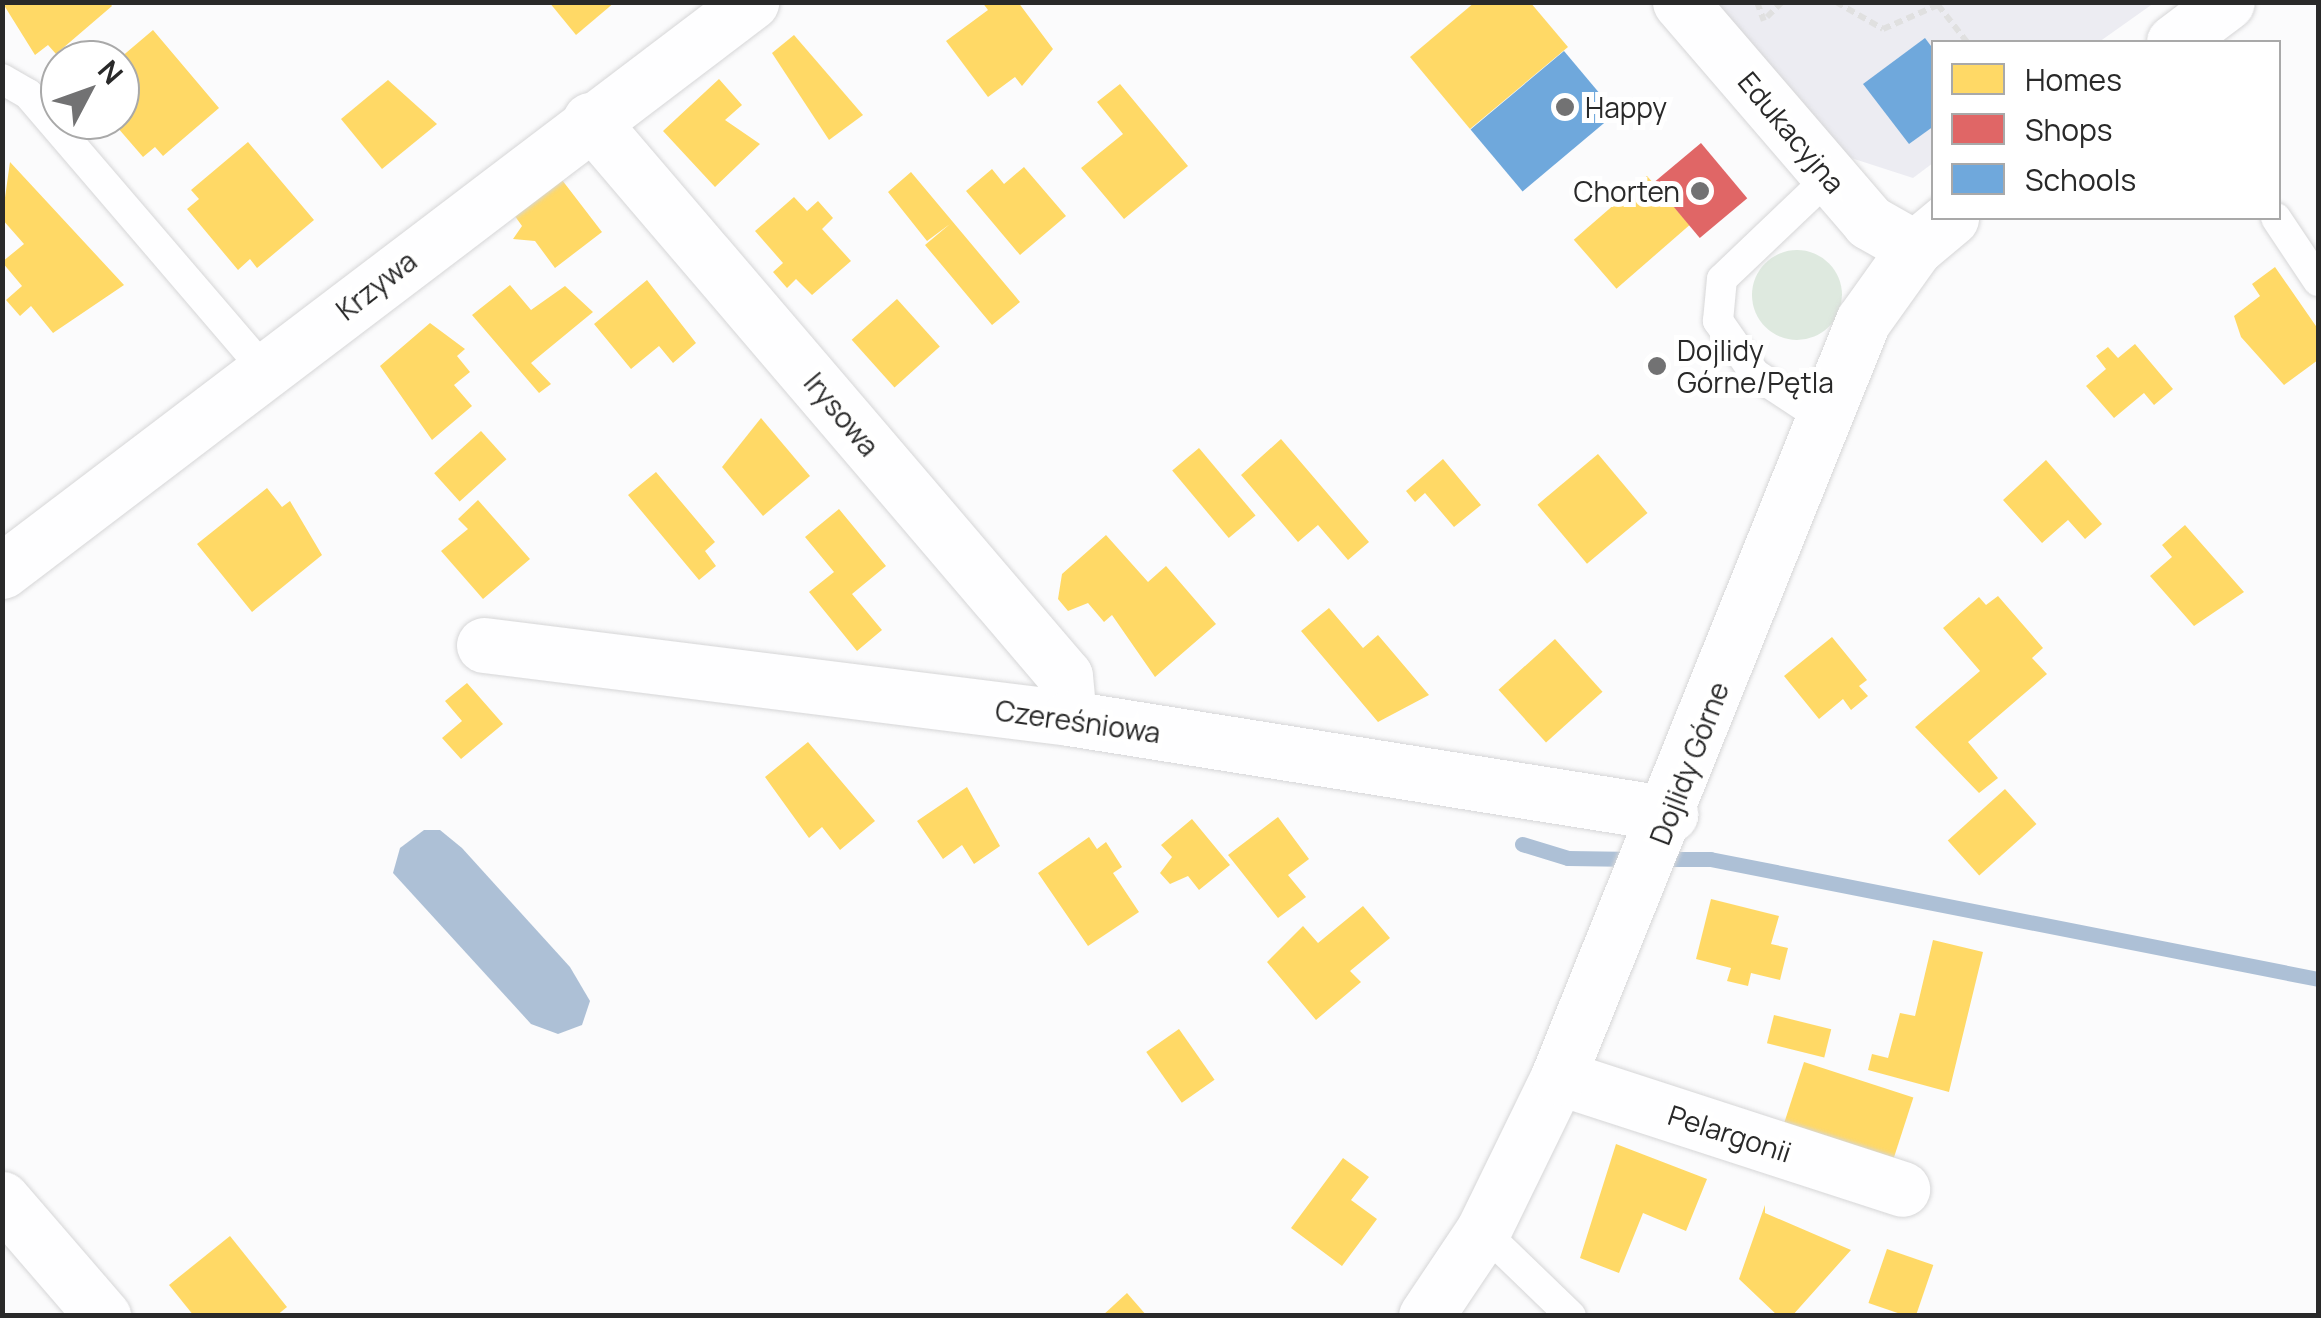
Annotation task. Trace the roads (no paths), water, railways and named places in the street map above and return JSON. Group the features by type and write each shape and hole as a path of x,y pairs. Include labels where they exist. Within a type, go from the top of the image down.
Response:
{"street":[{"name":"Krzywa","path":"2,571 590,120 751,2"},
{"name":"Edukacyjna","path":"1680,2 1869,222 1933,232"},
{"path":"2177,40 2227,2"},
{"name":"Irysowa","path":"590,120 1065,676 1069,718"},
{"name":"Dojlidy Górne","path":"1426,1316 1483,1230 1558,1077 1670,814 1863,320 1933,232"},
{"name":"Czereśniowa","path":"484,645 1069,718 1670,814"},
{"name":"Pelargonii","path":"1558,1077 1902,1189"},
{"path":"2,1199 102,1316"}],"lane":[{"path":"2,79 28,94 265,370"},
{"path":"1814,158 1722,279 1718,320 1756,374 1822,418"},
{"path":"2277,220 2318,280"},
{"path":"1483,1230 1571,1316"}],"water":[{"path":"424,830 440,830 462,848 570,967 590,1001 582,1025 558,1034 531,1024 393,873 400,848"}],"waterway":[{"path":"1522,844 1568,858 1635,859"},
{"path":"1658,859 1710,859 2318,979"}],"place":[{"name":"Happy","path":"1565,107"},
{"name":"Chorten","path":"1700,191"},
{"name":"Dojlidy Górne/Pętla","path":"1657,366"}]}
